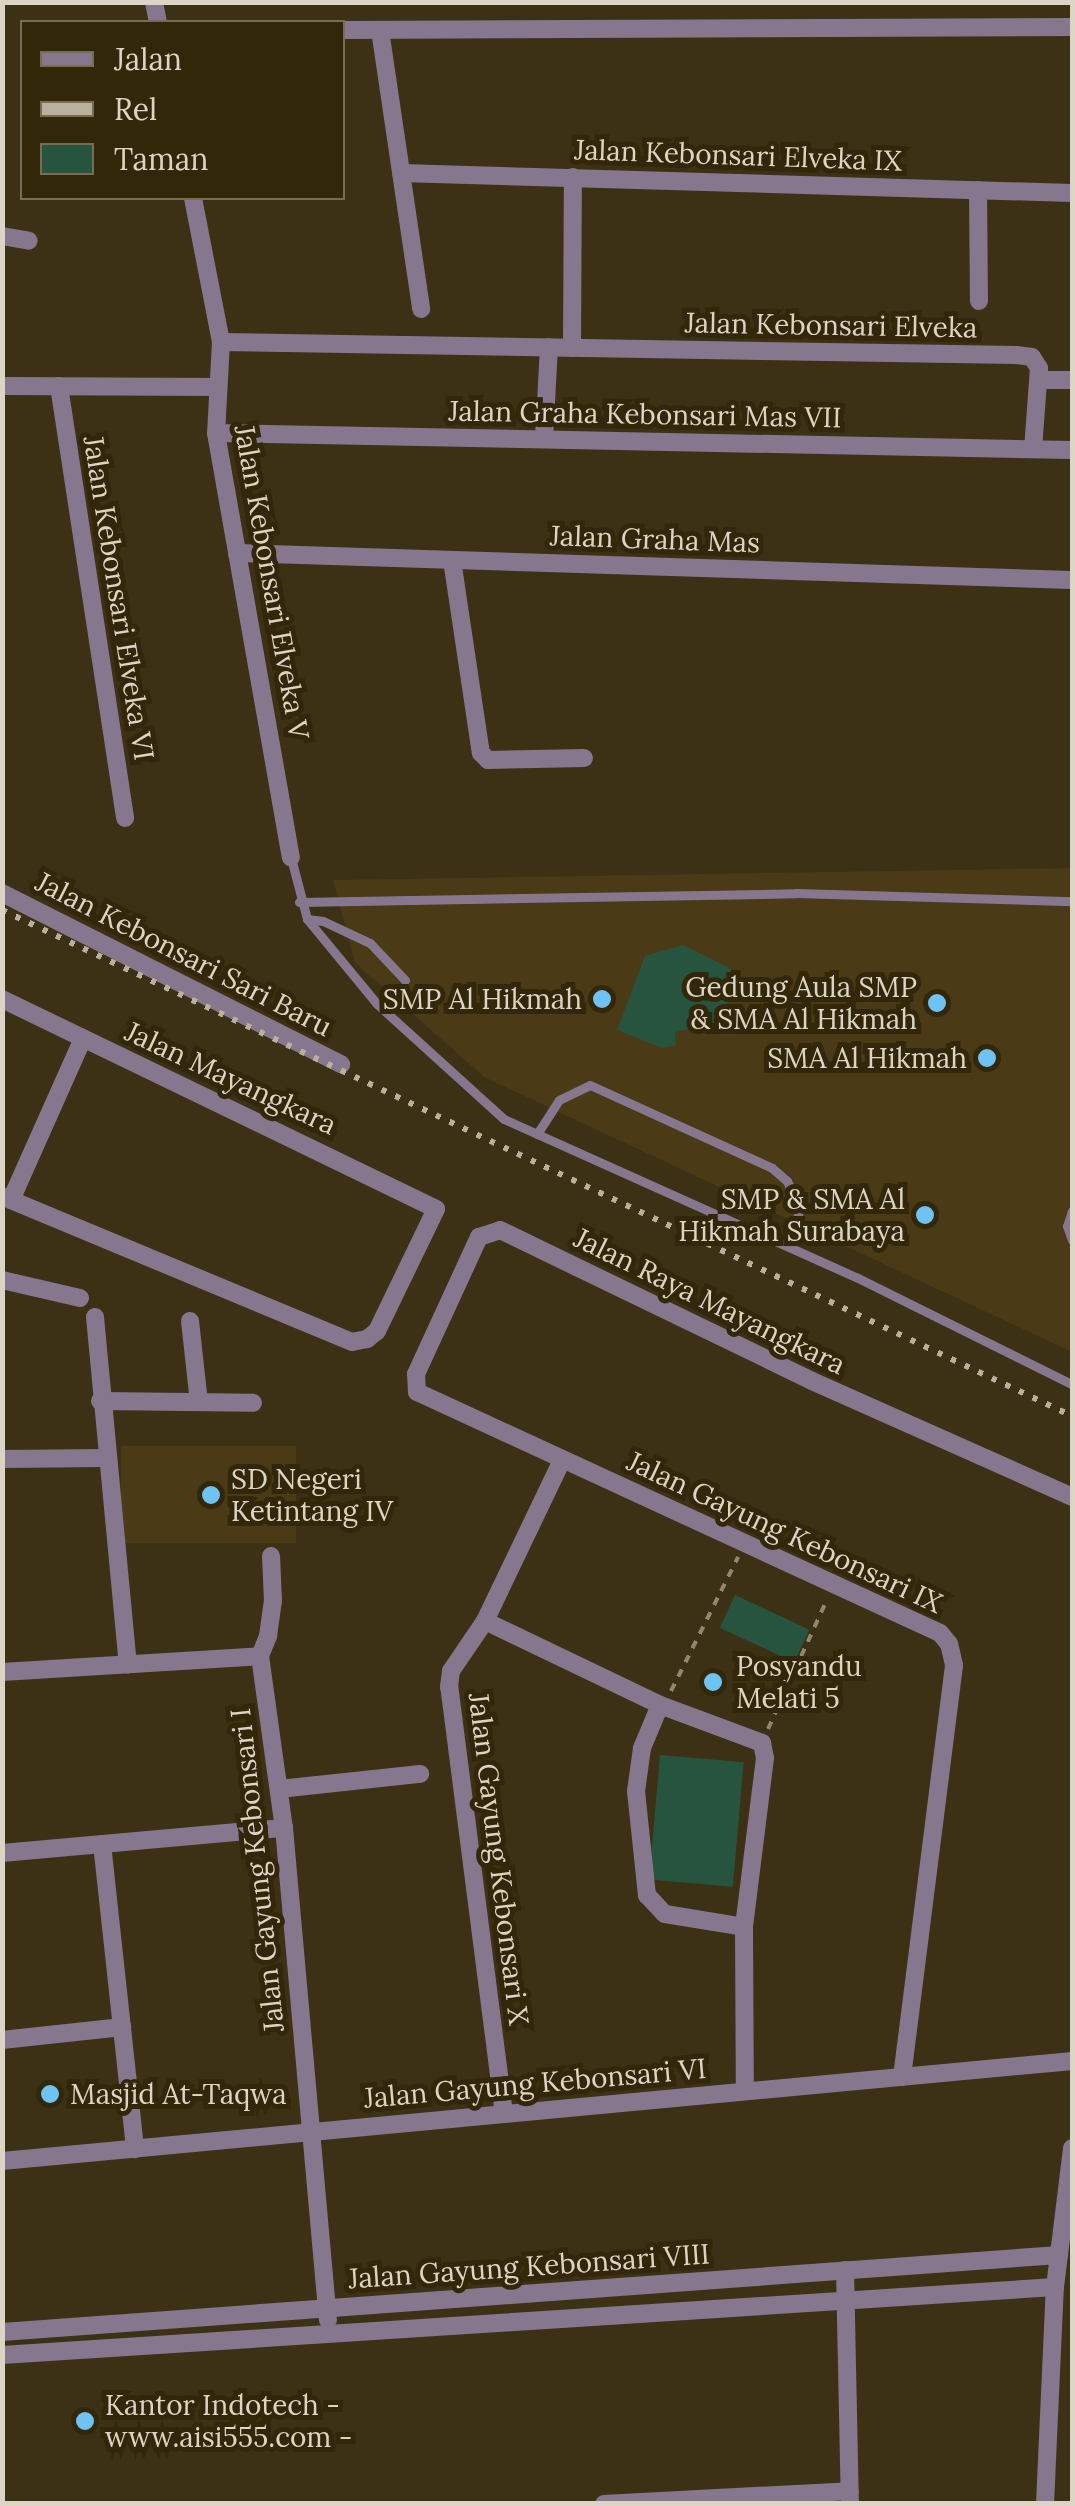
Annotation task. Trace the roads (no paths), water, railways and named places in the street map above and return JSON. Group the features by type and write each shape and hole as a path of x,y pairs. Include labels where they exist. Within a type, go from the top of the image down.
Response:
{"street":[{"path":"345,30 1072,27"},
{"path":"380,30 422,309"},
{"name":"Jalan Kebonsari Elveka IX","path":"401,173 1072,193"},
{"path":"572,348 573,177"},
{"path":"978,190 979,301"},
{"name":"Jalan Kebonsari Elveka V","path":"193,200 221,342 216,433 291,856"},
{"path":"2,236 29,241"},
{"name":"Jalan Kebonsari Elveka","path":"221,342 1016,355 1032,357 1041,380"},
{"path":"544,439 549,348"},
{"path":"1033,449 1041,380 1072,380"},
{"path":"2,386 216,388"},
{"name":"Jalan Kebonsari Elveka VI","path":"58,386 125,818"},
{"name":"Jalan Graha Kebonsari Mas VII","path":"216,433 1072,450"},
{"name":"Jalan Graha Mas","path":"236,553 1072,580"},
{"path":"452,560 481,753 488,760 584,758"},
{"name":"Jalan Kebonsari Sari Baru","path":"2,894 340,1064"},
{"name":"Jalan Mayangkara","path":"2,1000 435,1206 424,1238 377,1331 366,1340 352,1342 7,1198"},
{"path":"7,1198 84,1038"},
{"name":"Jalan Raya Mayangkara","path":"417,1392 416,1374 480,1236 500,1230 812,1382 1072,1497"},
{"path":"2,1280 80,1298"},
{"path":"95,1317 128,1664"},
{"path":"190,1321 199,1402"},
{"name":"Jalan Gayung Kebonsari IX","path":"417,1392 940,1633 952,1652 902,2076"},
{"path":"100,1401 253,1403"},
{"path":"2,1460 106,1458"},
{"name":"Jalan Gayung Kebonsari X","path":"504,2114 449,1700 451,1672 484,1621 562,1460"},
{"path":"2,1672 260,1656 268,1636 273,1601 272,1556"},
{"path":"484,1621 662,1706 762,1743 766,1758 744,1926 745,2091"},
{"name":"Jalan Gayung Kebonsari I","path":"260,1656 284,1828 328,2334"},
{"path":"662,1706 642,1748 636,1791 647,1895 665,1914 744,1926"},
{"path":"279,1789 420,1774"},
{"path":"2,1854 284,1828"},
{"path":"102,1844 135,2148"},
{"path":"2,2040 122,2028"},
{"name":"Jalan Gayung Kebonsari VI","path":"2,2161 1072,2062"},
{"path":"1045,2504 1055,2286 1072,2148"},
{"name":"Jalan Gayung Kebonsari VIII","path":"2,2332 1058,2255"},
{"path":"604,2504 850,2497 845,2270"},
{"name":"Jalan Gayung Kebonsari VIII","path":"2,2355 1055,2286"}],"lane":[{"path":"291,856 306,919 377,1004 504,1119 787,1246 1072,1384"},
{"path":"300,902 796,893 1072,901"},
{"path":"306,919 335,926 370,943 405,980"},
{"path":"537,1134 559,1100 590,1085 772,1168 787,1181 800,1208 787,1246"},
{"path":"1072,1210 1067,1226 1072,1240"}],"railway":[{"path":"2,910 1072,1416"}],"place":[{"name":"SMP Al Hikmah","path":"602,999"},
{"name":"Gedung Aula SMP & SMA Al Hikmah","path":"937,1003"},
{"name":"SMA Al Hikmah","path":"987,1058"},
{"name":"SMP & SMA Al Hikmah Surabaya","path":"925,1215"},
{"name":"SD Negeri Ketintang IV","path":"211,1495"},
{"name":"Posyandu Melati 5","path":"713,1682"},
{"name":"Masjid At-Taqwa","path":"50,2094"},
{"name":"Kantor Indotech - www.aisi555.com -","path":"85,2421"}]}
